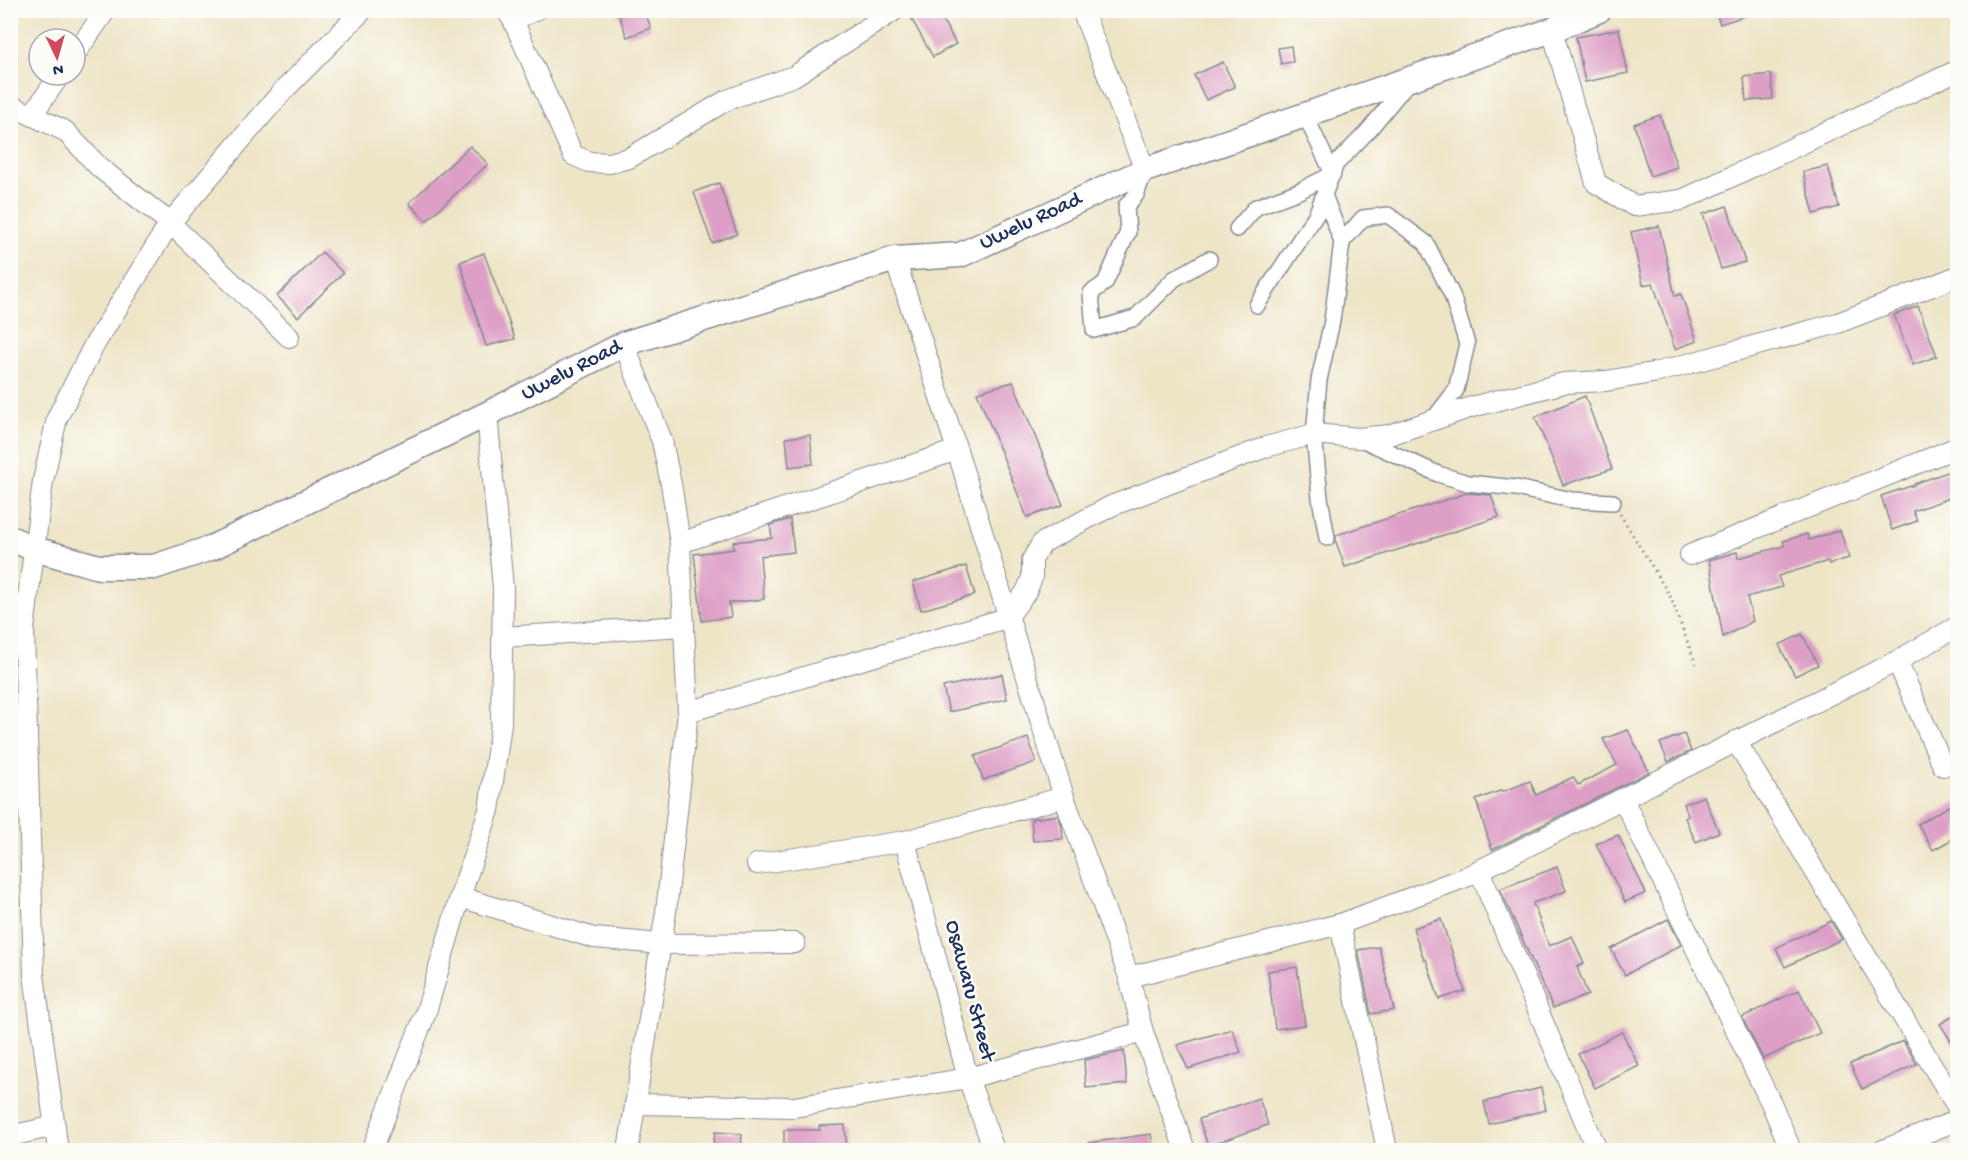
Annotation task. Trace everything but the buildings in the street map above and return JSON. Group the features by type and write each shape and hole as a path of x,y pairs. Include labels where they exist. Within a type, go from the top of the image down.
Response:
{"street":[{"path":"87,37 106,10"},
{"path":"58,1150 34,975 19,722 24,629 33,549 43,481 57,418 93,347 170,223 280,93 363,10"},
{"path":"536,10 510,15 573,155 589,162 609,163 629,158 727,100 794,76 896,10"},
{"path":"1082,10 1144,170 1136,195 1126,206 1128,232 1105,283 1091,293 1094,330 1135,318 1174,279 1209,259"},
{"name":"Uwelu Road","path":"10,538 33,549 99,567 154,567 211,548 487,414 624,344 895,259 960,255 1144,170 1552,30 1599,10"},
{"path":"1552,30 1596,183 1634,206 1682,200 1958,70"},
{"path":"1257,305 1316,214 1336,164 1368,131 1411,79"},
{"path":"32,115 52,87"},
{"path":"10,105 65,131 99,168 170,223 289,337"},
{"path":"1305,115 1333,174"},
{"path":"1237,229 1256,207 1299,191 1333,174"},
{"path":"1324,195 1342,242 1332,321 1319,380 1314,434 1320,498 1327,538"},
{"path":"1342,242 1363,218 1388,215 1426,243 1452,295 1467,344 1456,390 1432,421"},
{"path":"895,259 957,450 1064,797 1129,977 1143,1032 1185,1150"},
{"path":"688,712 1007,618 1026,592 1032,578 1032,560 1042,543 1112,506 1266,447 1314,434 1359,438 1389,435 1472,407 1564,383 1606,381 1658,372 1827,326 1958,276"},
{"path":"624,344 662,441 672,489 680,543 688,712 661,944 628,1150"},
{"path":"372,1150 426,1012 489,810 501,724 503,588 487,414"},
{"path":"1359,438 1438,474 1468,483 1516,488 1572,500 1613,502"},
{"path":"1690,555 1958,447"},
{"path":"680,543 957,450"},
{"path":"502,637 684,626"},
{"path":"1129,977 1340,924 1479,870 1897,661 1958,626"},
{"path":"1897,661 1943,766"},
{"path":"1736,741 1958,1108"},
{"path":"757,864 905,841 1064,797"},
{"path":"1623,799 1772,1105 1791,1150"},
{"name":"Osawaru Street","path":"905,841 968,1078 994,1150"},
{"path":"1479,870 1597,1150"},
{"path":"460,897 594,938 661,944 795,943"},
{"path":"1340,924 1388,1150"},
{"path":"635,1104 794,1107 968,1078 1143,1032"},
{"path":"1883,1150 1958,1120"},
{"path":"10,1136 56,1126"}],"path":[{"path":"1613,502 1670,596 1696,664"}]}
